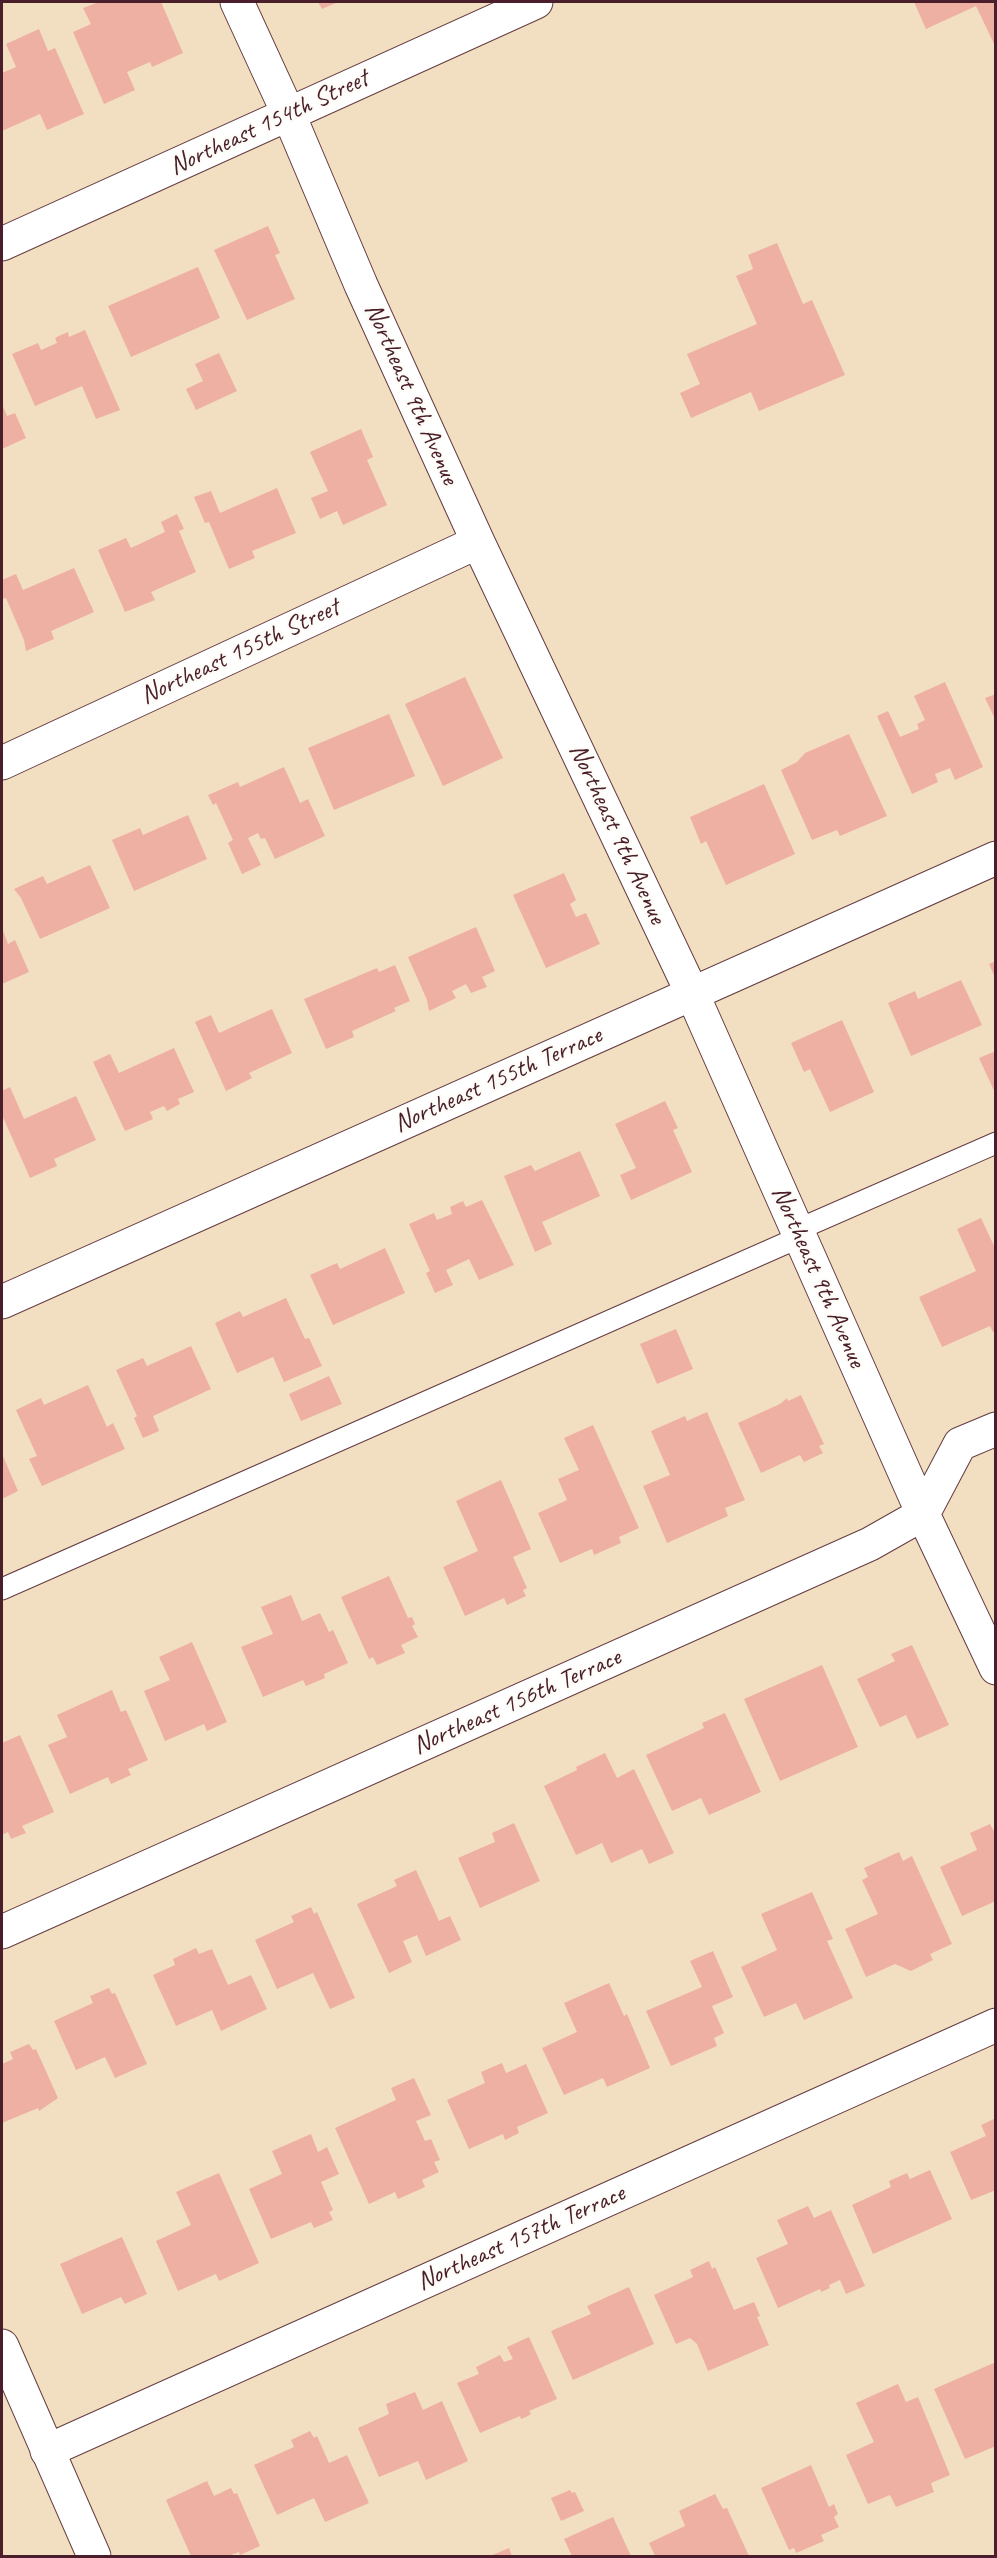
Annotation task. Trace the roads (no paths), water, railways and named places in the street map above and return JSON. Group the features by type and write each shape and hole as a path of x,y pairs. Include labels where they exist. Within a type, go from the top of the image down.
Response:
{"street":[{"name":"Northeast 9th Avenue","path":"237,2 289,115 361,285 478,542 692,993 923,1514 996,1668"},
{"name":"Northeast 154th Street","path":"2,244 536,2"},
{"name":"Northeast 155th Street","path":"2,763 478,542"},
{"name":"Northeast 155th Terrace","path":"2,1302 996,858"},
{"path":"923,1514 960,1444 996,1429"},
{"name":"Northeast 156th Terrace","path":"2,1932 870,1544 923,1514"},
{"name":"Northeast 157th Terrace","path":"47,2451 996,2025"},
{"path":"2,2346 94,2556"}],"lane":[{"path":"2,1589 996,1143"}]}
